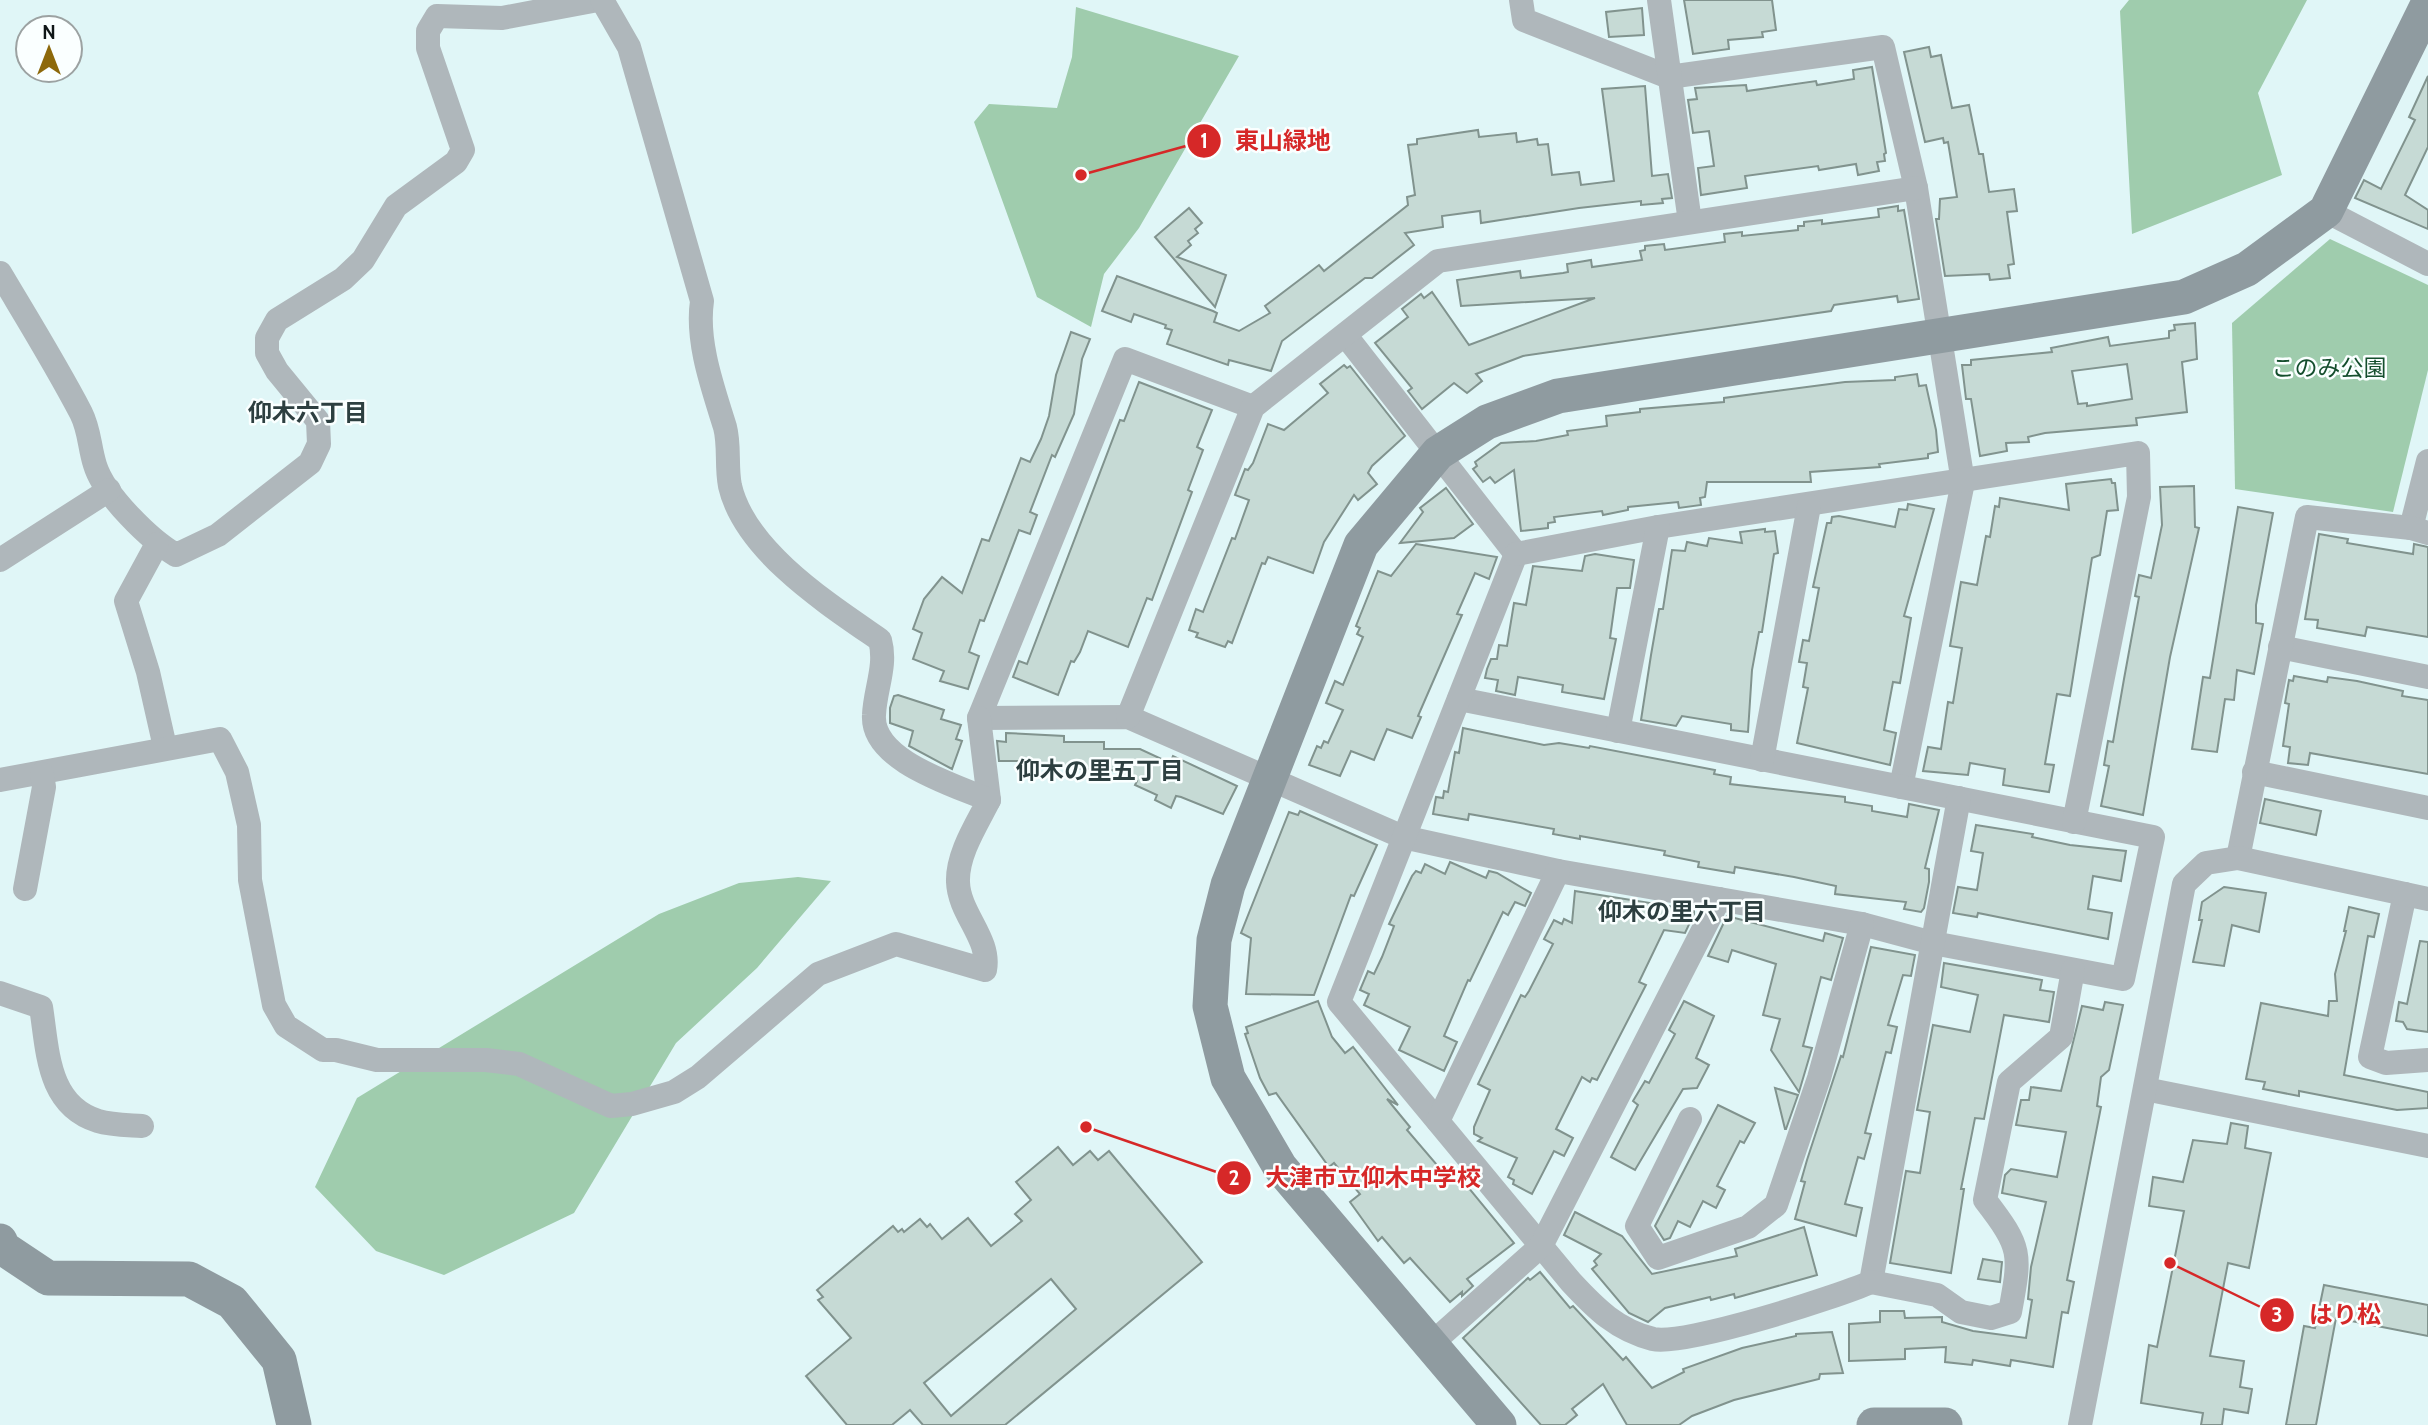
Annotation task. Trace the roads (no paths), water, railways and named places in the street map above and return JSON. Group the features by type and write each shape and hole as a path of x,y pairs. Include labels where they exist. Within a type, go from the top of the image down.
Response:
{"street":[{"path":"0,274 56,366 89,430 95,466 109,490 157,544 177,555 218,535 310,463 319,444 318,421 278,371 267,353 267,338 277,320 343,279 363,260 396,206 457,162 463,150 428,48 428,31 437,16 502,18 600,0 629,47 702,301 700,315 710,376 725,428 730,485 746,526 815,596 880,640 883,664 874,715 875,727 897,758 989,800"},
{"path":"1521,0 1524,20 1669,77 1883,47 1916,188 1963,482 1901,787"},
{"path":"1659,0 1690,222"},
{"path":"1499,1425 1280,1167 1228,1078 1210,1006 1214,940 1228,885 1361,545 1438,453 1487,422 1558,396 2184,297 2246,269 2326,211 2428,4"},
{"path":"1128,717 1252,407 1346,336 1438,261 1916,188"},
{"path":"2326,211 2428,264"},
{"path":"1346,336 1516,554"},
{"path":"0,780 42,774 165,747 220,739 237,772 248,825 250,880 274,1005 286,1026 323,1051 336,1050 377,1060 486,1060 520,1064 611,1106 632,1104 674,1091 698,1077 818,974 838,965 896,944 985,970 988,957 962,903 958,881 967,846 989,800 979,718 1125,359 1252,407"},
{"path":"1516,554 1658,527 1809,506 2138,453 2139,497 2074,822"},
{"path":"2238,858 2306,517 2420,531 2428,461"},
{"path":"0,561 109,490"},
{"path":"1762,760 1809,506"},
{"path":"1618,731 1658,527"},
{"path":"157,544 126,601 148,671 165,747"},
{"path":"1516,554 1339,1002 1541,1246 1592,1305 1614,1325 1657,1340 1703,1333 1845,1294 1871,1282 1937,1295 1961,1312 1991,1318 2010,1312 2019,1260 2011,1234 1985,1200 2009,1082 2062,1037 2073,970"},
{"path":"2280,647 2428,677"},
{"path":"979,718 1128,717 1403,837 1558,871 1862,923 1933,943 2123,979 2153,837 1459,699"},
{"path":"2254,772 2428,808"},
{"path":"25,889 44,787 42,774"},
{"path":"1871,1282 1959,799"},
{"path":"2080,1425 2185,884 2206,863 2238,858 2417,897 2370,1057 2386,1063 2428,1060"},
{"path":"1438,1121 1558,871"},
{"path":"1431,1343 1541,1246 1719,899"},
{"path":"1690,1119 1637,1226 1658,1258 1748,1227 1776,1205 1819,1078 1862,923"},
{"path":"0,993 41,1007 53,1074 65,1103 97,1121 142,1126"},
{"path":"2145,1089 2428,1146"},
{"path":"0,1241 3,1248 48,1278 189,1279 232,1302 279,1360 294,1425"},
{"path":"1874,1425 1945,1425"}],"place":[{"name":"東山緑地","path":"1081,175"},
{"name":"大津市立仰木中学校","path":"1086,1127"},
{"name":"はり松","path":"2170,1263"}],"district":[{"name":"仰木六丁目","path":"308,413"},
{"name":"仰木の里五丁目","path":"1100,771"},
{"name":"仰木の里六丁目","path":"1682,912"}],"park label":[{"name":"このみ公園","path":"2329,368"}]}
